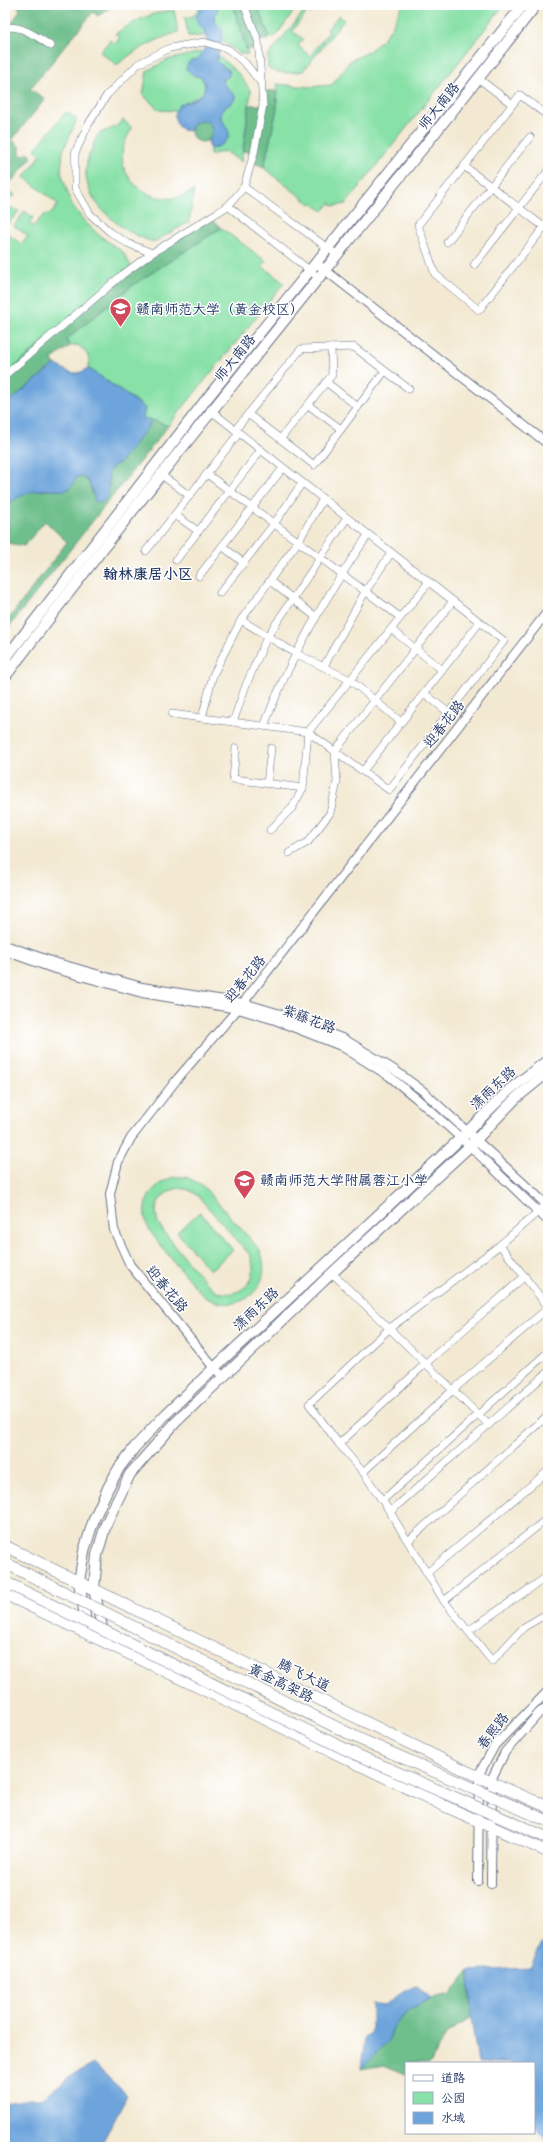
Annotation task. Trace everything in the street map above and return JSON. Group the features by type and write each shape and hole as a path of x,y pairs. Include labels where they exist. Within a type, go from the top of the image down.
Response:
{"main road":[{"name":"师大南路","path":"5,676 317,270 328,248 523,5"},
{"name":"师大南路","path":"5,659 205,400 317,270 336,254 479,79 536,5"},
{"name":"潇雨东路","path":"88,1634 79,1582 84,1551 94,1519 119,1468 166,1414 214,1368 465,1134 508,1090 548,1060"},
{"name":"潇雨东路","path":"106,1642 94,1589 97,1555 106,1524 130,1474 176,1422 332,1273 474,1142 516,1098 548,1072"},
{"name":"腾飞大道","path":"5,1546 492,1783 548,1807"},
{"name":"黄金高架路","path":"5,1563 362,1740 548,1821"},
{"path":"5,1582 355,1754 548,1838"},
{"path":"5,1594 479,1822 548,1852"}],"street":[{"path":"5,375 122,275 152,253 228,206 244,187 260,129 263,105 258,40 244,5"},
{"path":"5,28 10,26 33,33 51,46"},
{"path":"152,253 127,243 110,232 90,214 75,188 75,153 88,126 108,95 138,64 170,48 204,42 228,50 245,63 262,84"},
{"path":"479,79 512,104"},
{"path":"464,166 519,208 546,224 479,310 435,274 418,225 512,104 520,95 548,116"},
{"path":"447,242 530,137"},
{"path":"474,265 548,171"},
{"path":"244,187 336,254"},
{"path":"228,206 317,270 548,444"},
{"path":"146,551 207,474 248,414 301,349 354,347 409,389"},
{"path":"281,438 332,375 331,348"},
{"path":"248,414 314,465 385,371"},
{"path":"326,382 358,406"},
{"path":"308,405 341,429"},
{"path":"172,714 308,732 389,790 504,641 210,410"},
{"path":"176,560 261,450"},
{"path":"199,576 283,468"},
{"path":"160,474 190,496"},
{"path":"207,474 400,617"},
{"path":"220,593 274,524 302,483"},
{"path":"202,718 213,675 241,620 298,542 323,499"},
{"path":"175,515 198,531"},
{"path":"233,722 246,685 267,637 347,518"},
{"path":"264,726 295,653 341,574 368,535"},
{"path":"222,546 244,563"},
{"path":"324,666 365,592 391,552"},
{"path":"270,581 316,618"},
{"path":"270,830 292,808 303,788 308,732 429,582"},
{"path":"289,853 308,842 330,813 337,782 335,751 453,601"},
{"name":"迎春花路","path":"224,1377 214,1368 130,1265 114,1230 110,1194 118,1162 131,1138 178,1078 240,1006 548,611"},
{"path":"241,620 295,653 350,680 401,722"},
{"path":"363,771 480,622"},
{"path":"391,629 442,670"},
{"path":"424,693 449,713"},
{"path":"236,748 233,779 303,788"},
{"path":"267,784 271,748"},
{"name":"紫藤花路","path":"5,945 54,962 142,987 240,1006 323,1029 364,1049 423,1091 465,1134 548,1204"},
{"name":"紫藤花路","path":"5,951 52,968 142,993 240,1006"},
{"name":"紫藤花路","path":"474,1142 548,1221"},
{"path":"548,1204 500,1245 390,1328 309,1404 339,1444 363,1472 383,1500 444,1601 492,1661 524,1628 548,1613"},
{"path":"363,1472 453,1390 548,1308 500,1245"},
{"path":"332,1273 489,1426"},
{"path":"339,1444 426,1363 525,1276"},
{"path":"383,1500 479,1416 548,1352"},
{"path":"390,1512 489,1426 548,1372"},
{"path":"408,1541 548,1415"},
{"path":"427,1573 548,1471"},
{"path":"444,1601 548,1518"},
{"path":"468,1631 548,1576"},
{"name":"春熙路","path":"478,1881 480,1777 496,1745 548,1691"},
{"name":"春熙路","path":"491,1884 492,1778 505,1752 548,1705"}],"green space":[{"path":"17,5 114,5 98,16 93,12 30,89 45,99 12,140 20,147 20,154 23,156 28,153 32,157 12,181 5,176 5,28 10,26 20,10"},
{"path":"200,5 203,6 196,17 207,36 188,36 185,17 193,16"},
{"path":"219,5 233,5 248,54 240,54 221,40 223,29 214,23 214,18"},
{"path":"233,5 257,5 270,38 267,40 258,40 259,49 246,49"},
{"path":"257,5 298,5 276,36 270,38"},
{"path":"309,5 318,5 311,14 308,11 292,31 303,39 298,46 310,56 329,32 327,30 339,15 344,20 303,71 280,73 268,68 268,56"},
{"path":"402,5 504,5 346,204 334,206 330,203 323,211 312,203 310,204 264,168 277,108 277,84 309,87 332,85 350,61 368,52 382,40 392,27"},
{"path":"174,10 178,32 161,38 131,54 117,65 100,52 110,40 115,44 120,37 115,34 129,25 151,15"},
{"path":"204,51 190,73 201,77 205,84 204,92 200,95 181,105 175,111 159,110 143,95 147,71 167,60"},
{"path":"219,56 239,74 251,91 241,162 225,151 210,155 210,149 218,147 228,130 221,118 222,110 234,101 235,96 222,82 230,71 217,62"},
{"path":"263,91 276,91 277,108 264,167 252,162 254,153 243,151 249,105 262,105"},
{"path":"66,112 77,119 63,151 61,172 71,203 84,221 100,236 123,252 132,268 5,375 5,232 21,244 28,236 14,226 25,211 33,218 29,224 33,226 44,215 52,213 58,204 24,177 41,155 35,149"},
{"path":"123,120 132,128 124,145 122,156 128,176 134,184 150,195 160,198 180,197 194,190 189,222 154,242 140,237 113,220 92,196 87,182 86,167 96,138 102,132 114,127"},
{"path":"198,120 206,120 213,127 213,135 206,142 198,142 191,135 191,127"},
{"path":"5,188 15,195 8,200 9,207 19,211 5,228"},
{"path":"210,218 221,228 133,285 66,340 70,346 51,360 55,364 5,405 5,375 122,275"},
{"path":"221,228 266,261 262,266 284,283 168,426 149,419 143,420 142,405 88,368 89,358 86,352 78,345 70,346 66,340 133,285"},
{"path":"149,419 168,426 5,632 5,624 67,542 45,521 24,546 8,543 5,546 4,516 9,504 17,497 38,490 67,489 71,486 77,476 84,478 88,482 92,494 109,487 108,472 150,424"},
{"path":"174,1177 186,1177 202,1185 259,1249 263,1262 263,1275 259,1286 252,1294 242,1301 231,1303 218,1302 205,1297 183,1273 151,1232 145,1217 146,1202 154,1189 166,1180","holes":["179,1188 189,1190 198,1196 250,1255 253,1266 252,1278 241,1290 234,1293 221,1293 217,1291 204,1280 188,1262 160,1226 156,1213 162,1197 172,1190"]},
{"path":"200,1212 233,1250 210,1270 177,1232"},
{"path":"469,1971 471,2018 447,2033 431,2062 405,2062 405,2074 384,2065 361,2069 389,2041 392,2028 408,2011 431,1998 451,1994"}],"water":[{"path":"203,5 219,5 214,18 215,23 223,29 217,62 230,71 228,77 223,78 222,82 235,96 234,101 222,110 221,118 229,134 227,140 221,145 210,149 208,141 213,132 209,122 199,120 193,124 190,131 182,130 177,124 175,118 175,112 179,105 196,99 204,92 205,84 201,77 195,76 186,69 188,63 200,57 205,48 207,38 206,33 199,26 196,17"},
{"path":"55,364 67,371 75,373 79,373 88,368 145,408 143,419 149,419 150,424 120,463 113,466 108,472 108,495 102,503 95,501 92,488 86,479 78,476 69,489 43,490 27,493 17,498 5,509 5,405"},
{"path":"542,1943 548,1945 548,2140 535,2127 535,2062 478,2062 471,2018 469,1971 530,1968"},
{"path":"417,1987 431,1998 408,2011 392,2028 389,2041 361,2069 365,2037 372,2032 372,2004 383,2006 403,1991"},
{"path":"94,2064 127,2095 100,2147 5,2147 5,2103 30,2099 41,2099 68,2078"}],"place":[{"name":"赣南师范大学（黄金校区）","path":"121,328"},
{"name":"赣南师范大学附属蓉江小学","path":"244,1200"}],"district":[{"name":"翰林康居小区","path":"148,574"}]}
